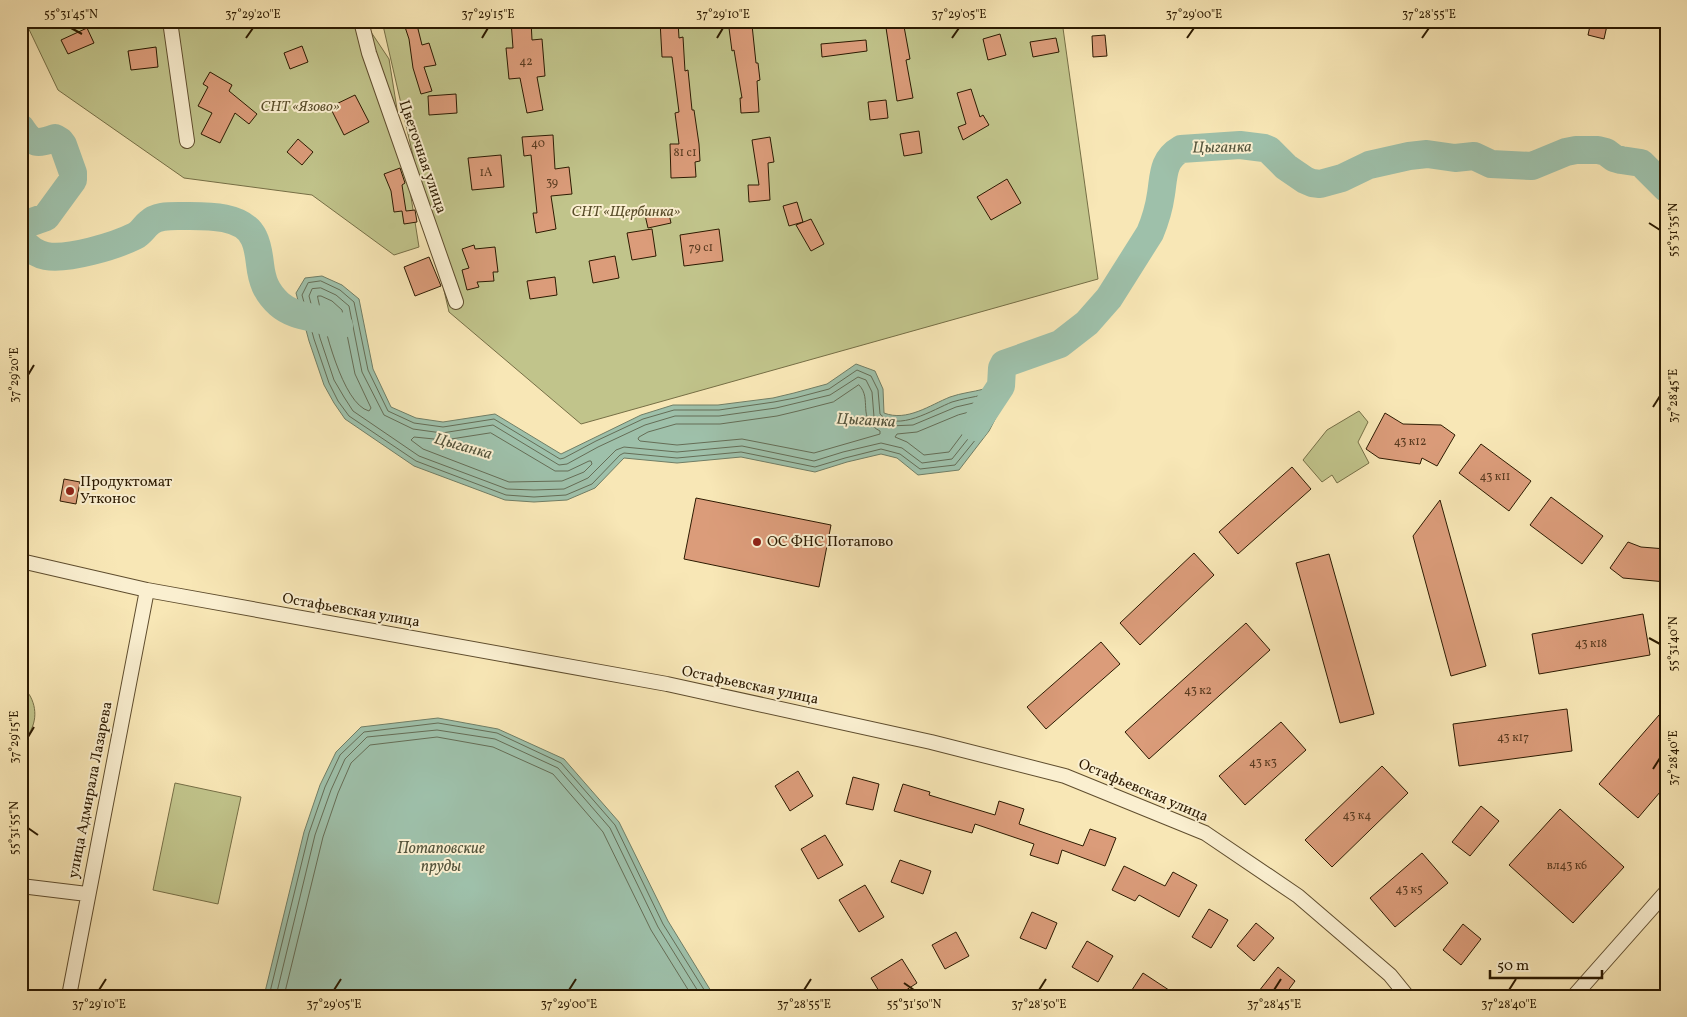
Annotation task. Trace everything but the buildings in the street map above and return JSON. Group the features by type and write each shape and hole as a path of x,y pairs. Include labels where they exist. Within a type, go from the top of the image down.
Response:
{"street":[{"path":"170,21 187,141"},
{"name":"Цветочная улица","path":"361,21 372,62 456,302"},
{"name":"Остафьевская улица","path":"21,561 147,590 667,684 931,742 1065,776 1205,833 1298,896 1390,974 1407,996"},
{"name":"улица Адмирала Лазарева","path":"69,996 87,894 147,590"},
{"path":"21,886 87,894"},
{"path":"1574,996 1666,892"}],"green space":[{"name":"СНТ «Язово»","path":"25,21 366,21 367,26 389,59 419,247 394,255 312,195 184,178 58,90"},
{"name":"СНТ «Щербинка»","path":"382,21 1062,21 1098,279 581,424 449,312"},
{"path":"1359,411 1368,422 1358,442 1369,463 1337,483 1332,475 1322,482 1303,460 1327,430"},
{"path":"21,685 32,700 35,718 31,730 21,743"},
{"path":"175,783 241,797 218,904 153,890"}],"water":[{"path":"322,276 342,285 359,299 373,369 391,407 416,418 443,422 495,414 561,454 641,415 673,405 718,405 773,398 827,384 856,364 875,371 883,389 884,413 893,415 910,414 958,394 984,389 995,396 1000,410 989,431 959,470 918,475 897,458 881,454 815,472 741,457 677,463 624,458 595,488 567,500 534,502 505,500 414,466 345,419 324,385 309,341 296,293 305,278"},
{"name":"Потаповские пруды","path":"438,718 498,729 564,759 619,822 668,921 714,996 264,996 304,832 320,785 336,752 361,727"}],"waterway":[{"name":"Цыганка","path":"21,128 28,138 35,142 55,138 60,141 73,173 73,180 46,217 21,228"},
{"name":"Цыганка","path":"974,427 1001,386 1004,364 1060,344 1087,323 1109,298 1150,233 1159,204 1167,163 1181,149 1240,145 1264,148 1305,180 1320,184 1342,178 1369,165 1409,156 1427,154 1455,158 1474,156 1491,164 1532,166 1566,152 1598,150 1606,152 1614,158 1641,163 1666,188"},
{"name":"Цыганка","path":"21,240 26,246 42,255 66,256 104,248 126,240 137,235 155,219 162,217 209,216 231,220 249,230 254,238 263,281 268,291 279,304 300,315 324,320 339,326"}],"place":[{"name":"Продуктомат Утконос","path":"70,491"},
{"name":"ОС ФНС Потапово","path":"757,542"}]}
